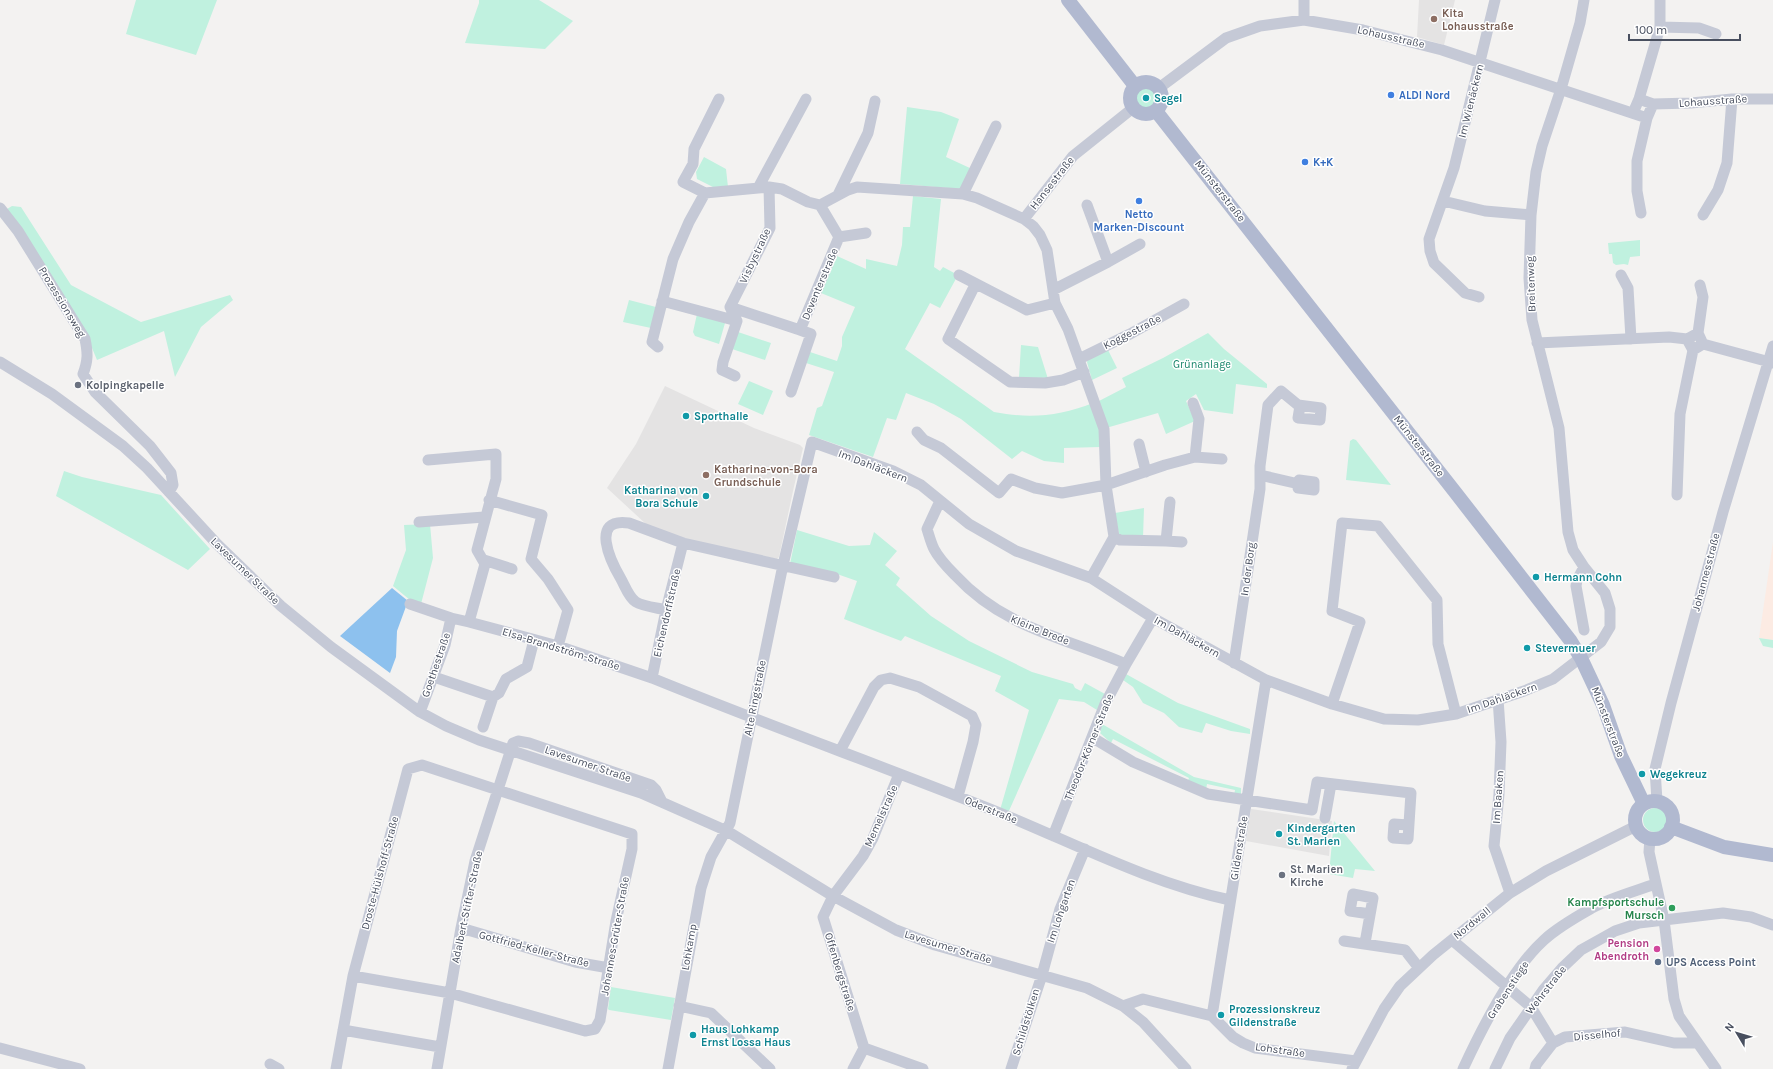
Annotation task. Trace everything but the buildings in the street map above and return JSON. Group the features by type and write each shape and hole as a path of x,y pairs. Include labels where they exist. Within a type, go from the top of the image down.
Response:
{"main road":[{"path":"1068,0 1135,86"},
{"path":"1148,82 1159,88 1162,94 1162,101 1156,111 1144,115 1137,112 1133,108 1130,97 1135,86 1148,82"},
{"name":"Münsterstraße","path":"1156,111 1555,620 1581,658 1603,705 1614,740 1627,770 1650,803"},
{"path":"1650,803 1668,808 1673,820 1672,827 1661,838 1650,838 1644,836 1636,826 1637,813 1650,803"},
{"path":"1672,827 1724,847 1773,855"}],"street":[{"path":"1304,0 1304,20"},
{"name":"Im Wienäckern","path":"1479,297 1465,293 1434,264 1430,251 1429,239 1454,168 1495,0"},
{"name":"Breitenweg","path":"1581,658 1601,642 1610,627 1610,610 1605,592 1584,567 1573,550 1568,532 1559,428 1550,386 1537,343 1532,320 1529,278 1531,215 1538,160 1580,23 1584,0"},
{"path":"1633,113 1639,99 1660,27 1660,0"},
{"name":"Lohausstraße","path":"1159,88 1226,38 1260,26 1304,20 1366,30 1436,48 1647,118"},
{"path":"1660,27 1699,28 1716,34"},
{"name":"Lohausstraße","path":"1639,99 1653,104 1773,98"},
{"path":"719,99 694,149 693,164 683,182 705,193 764,187 782,189 808,202 820,205"},
{"path":"764,187 806,99"},
{"path":"1704,215 1718,190 1727,163 1732,99"},
{"path":"838,195 868,133 875,101"},
{"path":"1641,213 1637,191 1637,162 1647,118 1653,104"},
{"name":"Hansestraße","path":"820,205 857,187 963,194 977,198 1024,219 1073,156 1133,108"},
{"path":"963,194 996,126"},
{"name":"Visbystraße","path":"730,307 770,228 764,187"},
{"path":"658,347 652,342 673,259 689,222 705,193"},
{"path":"1443,202 1485,211 1531,215"},
{"name":"Deventerstraße","path":"820,205 839,237"},
{"path":"1087,205 1108,262"},
{"name":"Prozessionsweg","path":"0,208 18,231 85,339 88,350 88,361 83,374 95,392 150,446 171,473 173,485 169,492"},
{"path":"1024,219 1033,226 1044,241 1047,250 1055,303 1068,329 1104,429 1106,485 1114,537 1091,578"},
{"name":"Deventerstraße","path":"839,237 866,233"},
{"name":"Deventerstraße","path":"800,330 839,237"},
{"path":"1052,290 1140,244"},
{"path":"959,275 975,285 1028,310 1055,303"},
{"path":"1621,275 1628,288 1631,339"},
{"path":"975,285 948,339 1010,382 1044,383 1063,380 1084,372"},
{"path":"1700,285 1703,297 1698,333 1703,344"},
{"path":"662,301 737,321"},
{"name":"Koggestraße","path":"1079,359 1130,334 1184,304"},
{"path":"730,307 737,321 723,362 722,370 735,376"},
{"name":"Deventerstraße","path":"730,307 811,334 791,392"},
{"path":"1537,343 1669,337 1687,339 1698,333"},
{"path":"1677,494 1680,414 1693,350 1687,339"},
{"path":"1693,350 1703,344 1770,363"},
{"name":"Johannesstraße","path":"1650,803 1655,769 1670,703 1723,512 1770,363 1773,346"},
{"name":"Lavesumer Straße","path":"0,362 31,380 89,419 136,457 217,544 281,606 331,646 420,712 456,731 641,793 727,831 833,896 896,930 935,945 1087,988 1123,1006 1142,1022 1186,1069"},
{"name":"In der Borg","path":"1234,663 1260,490 1260,475 1268,405 1281,391 1300,406"},
{"path":"1193,403 1199,419 1195,457"},
{"path":"917,432 924,440 940,448 999,493 1011,479 1034,488 1062,492 1106,485 1165,465 1195,457 1222,459"},
{"name":"Im Dahläckern","path":"812,442 893,471 921,485 969,524 1016,551 1091,578 1153,618 1266,680 1332,704 1384,719 1418,720 1456,714 1498,699 1524,692 1553,679 1581,658"},
{"name":"Alte Ringstraße","path":"727,831 730,823 783,565 812,442"},
{"path":"1139,444 1146,472"},
{"path":"428,460 496,454 496,479 484,517 477,550 484,560 512,569"},
{"path":"1260,475 1299,484"},
{"path":"489,500 542,515 531,559 548,579 568,610 558,646"},
{"name":"Kleine Brede","path":"940,501 927,529 933,548 941,560 977,597 1008,618 1028,627 1091,649 1126,664"},
{"path":"1166,541 1170,502"},
{"path":"419,522 484,517"},
{"path":"666,610 636,602 630,595 607,550 605,541 608,530 613,524 620,522 629,523 683,543 834,577"},
{"path":"1332,704 1360,622 1332,611 1342,523 1378,526 1437,600 1438,644 1456,714"},
{"path":"1114,537 1120,540 1182,542"},
{"name":"Eichendorffstraße","path":"652,678 666,610 683,543"},
{"path":"469,622 483,571 484,560"},
{"path":"1584,567 1577,580 1576,586 1584,630"},
{"name":"Goethestraße","path":"410,604 451,618 469,622"},
{"name":"Goethestraße","path":"420,712 445,645 451,618"},
{"name":"Theodor-Körner-Straße","path":"1053,836 1093,738 1098,719 1126,664 1153,618"},
{"name":"Elsa-Brandström-Straße","path":"469,622 558,646 652,678"},
{"path":"483,727 494,697 500,693 506,679 527,667 534,640"},
{"path":"434,677 494,697"},
{"path":"652,678 752,718"},
{"path":"840,751 874,687 881,680 890,678 919,686 972,716 976,725 973,742 958,796"},
{"name":"Gildenstraße","path":"1212,1016 1266,680"},
{"name":"Im Baaken","path":"1498,699 1501,742 1499,794 1494,846 1510,893"},
{"name":"Oderstraße","path":"752,718 958,796 1198,894 1230,900"},
{"path":"1093,738 1133,762 1208,794 1312,810 1326,815 1331,784"},
{"name":"Adalbert-Stifter-Straße","path":"437,1069 461,928 475,861 511,750"},
{"name":"Droste-Hülshoff-Straße","path":"336,1069 353,976 408,769 422,765 497,790"},
{"name":"Memelstraße","path":"833,896 863,856 873,838 899,774"},
{"path":"1312,810 1317,782 1411,793 1408,825"},
{"name":"Johannes-Grüter-Straße","path":"450,993 589,1031 595,1029 600,1020 616,921 632,849 632,834 497,790"},
{"name":"Nordwall","path":"1354,1065 1384,1009 1400,986 1452,940 1510,893 1546,870 1636,826"},
{"name":"Lohkamp","path":"668,1069 701,888 712,857 727,831"},
{"path":"1650,838 1649,852 1664,920 1674,999 1679,1016 1716,1069"},
{"name":"Im Lohgarten","path":"1042,975 1060,909 1085,849"},
{"name":"Grabenstiege","path":"1463,1069 1477,1038 1507,988 1522,966 1544,940 1594,906 1655,884"},
{"name":"Offenbergstraße","path":"833,896 823,916 864,1048"},
{"name":"Wehrstraße","path":"1495,1069 1506,1044 1531,1007 1562,968 1581,950 1615,931 1639,923 1723,913 1751,917 1773,925"},
{"path":"1365,943 1370,914"},
{"name":"Gottfried-Keller-Straße","path":"461,928 575,962 609,968"},
{"path":"1452,940 1531,1007 1553,1043 1534,1069"},
{"path":"1344,941 1405,950 1419,968"},
{"name":"Schildstölken","path":"1011,1069 1042,975"},
{"path":"353,976 450,993"},
{"path":"1123,1006 1143,999 1212,1016"},
{"path":"679,1006 711,1013 770,1069 773,1069"},
{"name":"Lohstraße","path":"1212,1016 1233,1037 1255,1048 1354,1065"},
{"path":"343,1030 440,1047"},
{"name":"Disselhof","path":"1553,1043 1565,1037 1625,1032 1674,1043 1697,1043"},
{"path":"0,1048 80,1069"},
{"path":"853,1069 864,1048 923,1069"}],"shaded area":[{"name":"Kita Lohausstraße","path":"1419,0 1455,0 1444,45 1417,37"},
{"name":"Katharina-von-Bora Grundschule","path":"665,386 754,428 800,445 803,448 779,557 777,559 683,539 647,525 607,488 636,444"},
{"path":"1773,542 1773,640 1759,638"},
{"path":"1251,809 1332,821 1329,856 1246,841"}],"green space":[{"path":"136,0 217,0 196,55 126,34"},
{"path":"479,0 539,0 573,21 545,49 465,43"},
{"path":"1146,87 1151,88 1157,94 1157,104 1151,110 1146,111 1141,110 1135,104 1134,99 1135,94 1141,88"},
{"path":"907,107 941,112 959,119 946,157 972,169 960,189 900,184"},
{"path":"704,157 726,169 728,187 717,189 697,179 696,172"},
{"path":"913,196 941,199 934,267 940,271 943,267 958,275 940,308 930,303 905,349 994,412 1032,416 1045,415 1069,411 1093,403 1101,427 1100,447 1064,448 1064,463 1044,461 1022,451 1012,459 961,419 934,404 906,393 896,420 887,418 873,457 809,435 817,408 822,406 834,372 806,363 810,352 837,361 842,346 842,337 855,307 821,293 837,256 866,269 866,259 897,266 902,245 903,227 910,227"},
{"path":"12,206 21,207 71,285 141,322 230,295 233,300 201,327 175,377 164,331 97,360 85,331 7,209"},
{"path":"1640,240 1640,256 1630,257 1628,265 1616,265 1613,263 1612,254 1609,254 1608,243"},
{"path":"629,300 656,307 651,328 623,322"},
{"path":"697,314 725,323 719,344 695,336 693,332"},
{"path":"738,332 771,343 765,360 732,349"},
{"name":"Grünanlage","path":"1208,333 1224,349 1267,384 1267,388 1236,384 1233,414 1204,410 1196,394 1186,401 1195,421 1166,434 1158,413 1106,428 1099,401 1126,387 1122,378 1163,358"},
{"path":"1021,345 1038,347 1048,379 1019,378"},
{"path":"1108,350 1117,368 1092,380 1087,362 1088,359"},
{"path":"749,381 773,391 763,415 738,404"},
{"path":"1353,439 1356,440 1391,485 1346,480 1350,441"},
{"path":"64,471 82,477 161,495 210,549 188,570 56,496"},
{"path":"1144,508 1143,538 1119,535 1115,513"},
{"path":"430,524 433,558 421,604 410,600 393,586 406,550 404,525"},
{"path":"797,530 849,546 870,545 874,532 897,551 885,565 900,578 896,585 931,616 969,641 1032,672 1073,684 1075,688 1081,691 1085,683 1105,694 1097,710 1084,702 1059,699 1008,813 1000,810 1029,710 995,691 1001,676 905,636 901,641 844,619 857,581 837,574 790,564"},
{"path":"1759,638 1773,640 1773,648 1763,646"},
{"path":"1126,674 1178,703 1250,729 1250,734 1231,731 1206,723 1202,733 1179,727 1164,713 1143,703 1133,687 1123,680"},
{"path":"1102,724 1194,777 1241,788 1241,794 1234,795 1235,790 1207,784 1206,790 1187,783 1189,778 1113,739 1111,743 1100,733"},
{"path":"1655,808 1664,811 1667,820 1664,829 1655,832 1646,829 1643,820 1646,811"},
{"path":"1334,821 1375,871 1355,869 1353,878 1329,874"},
{"path":"611,987 675,998 671,1020 609,1010"}],"water":[{"path":"392,588 408,601 397,631 396,657 390,673 340,636"}],"place":[{"name":"Kita Lohausstraße","path":"1434,19"},
{"name":"ALDI Nord","path":"1391,95"},
{"name":"Segel","path":"1146,98"},
{"name":"K+K","path":"1305,162"},
{"name":"Netto Marken-Discount","path":"1139,201"},
{"name":"Kolpingkapelle","path":"78,385"},
{"name":"Sporthalle","path":"686,416"},
{"name":"Katharina-von-Bora Grundschule","path":"706,475"},
{"name":"Katharina von Bora Schule","path":"706,496"},
{"name":"Hermann Cohn","path":"1536,577"},
{"name":"Stevermuer","path":"1527,648"},
{"name":"Wegekreuz","path":"1642,774"},
{"name":"Kindergarten St. Marien","path":"1279,834"},
{"name":"St. Marien Kirche","path":"1282,875"},
{"name":"Kampfsportschule Mursch","path":"1672,908"},
{"name":"Pension Abendroth","path":"1657,949"},
{"name":"UPS Access Point","path":"1658,962"},
{"name":"Prozessionskreuz Gildenstraße","path":"1221,1015"},
{"name":"Haus Lohkamp Ernst Lossa Haus","path":"693,1035"}]}
